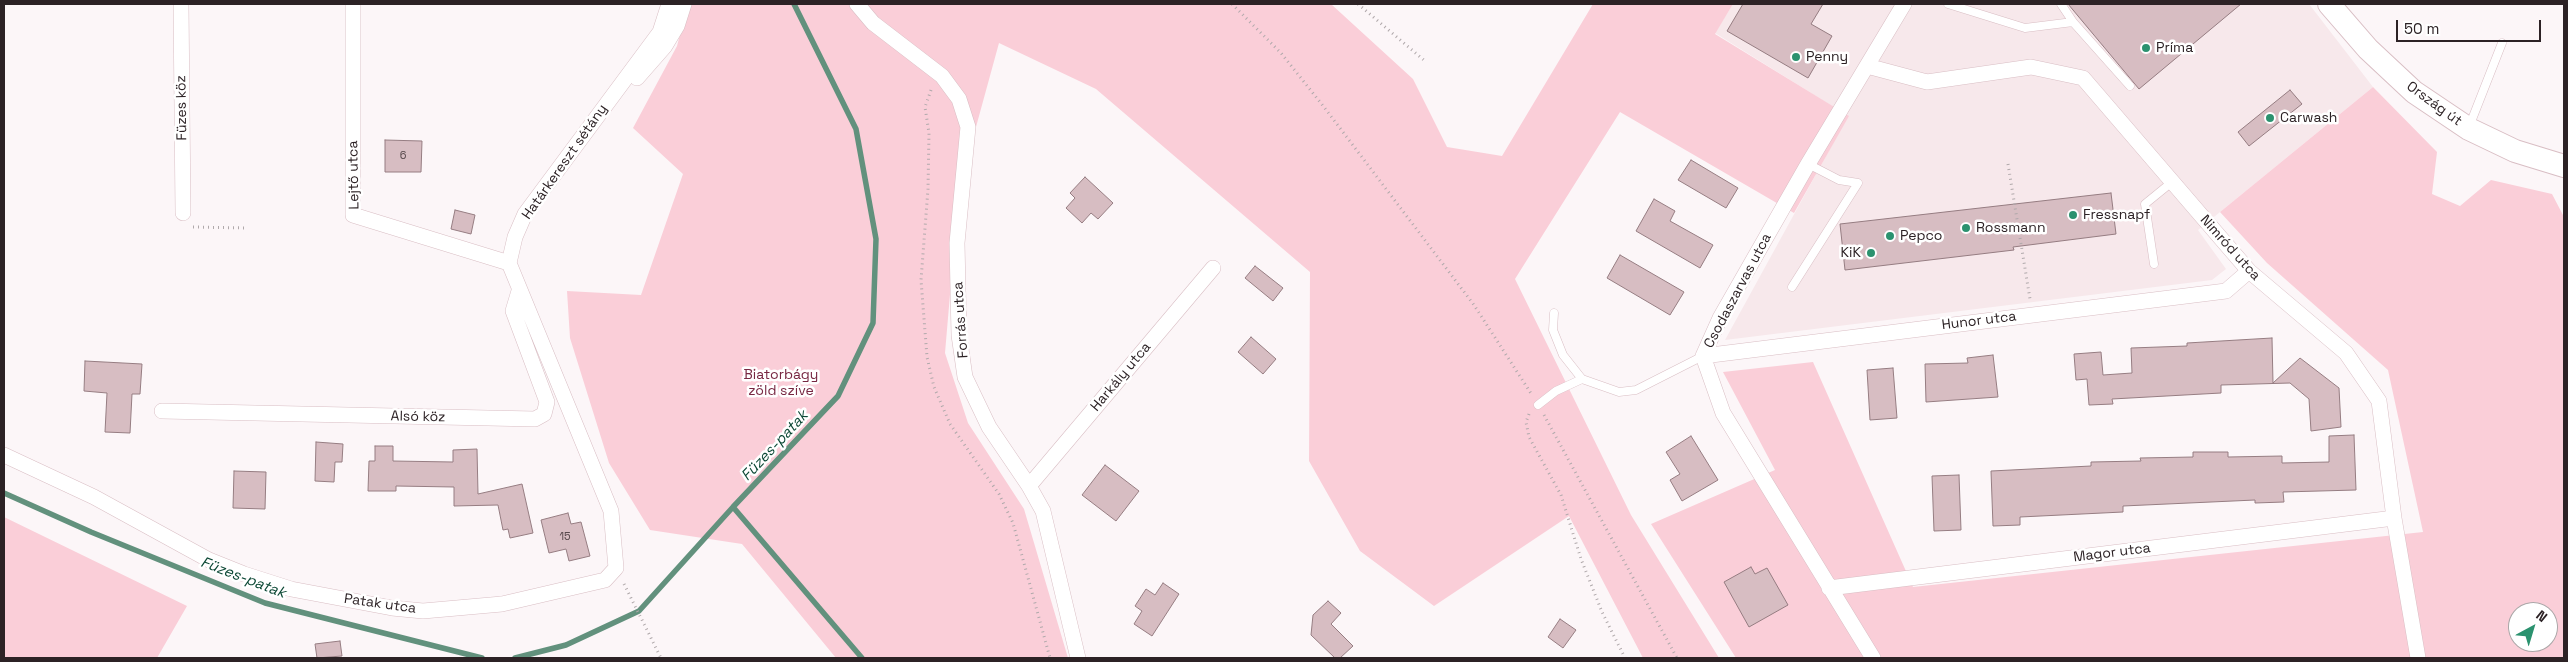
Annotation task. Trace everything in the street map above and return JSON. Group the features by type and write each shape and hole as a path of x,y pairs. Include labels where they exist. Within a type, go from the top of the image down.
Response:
{"main road":[{"name":"Ország út","path":"2329,4 2368,49 2414,92 2469,129 2515,151 2564,166"}],"street":[{"name":"Füzes köz","path":"181,4 184,213"},
{"name":"Lejtő utca","path":"353,4 354,215 509,264"},
{"name":"Határkereszt sétány","path":"509,264 515,237 525,214 660,32 670,4"},
{"path":"608,102 634,81 665,46 677,26 684,4"},
{"name":"Forrás utca","path":"857,4 873,23 942,76 959,99 968,128 957,243 959,335 966,377 989,427 1029,486 1042,511 1078,658"},
{"name":"Csodaszarvas utca","path":"1873,658 1723,413 1703,356 1720,318 1808,164 1904,4"},
{"name":"Nimród utca","path":"1867,66 1927,82 2031,67 2083,78 2248,271 2346,353 2379,401 2394,518 2418,658"},
{"path":"509,264 519,291"},
{"name":"Harkály utca","path":"1029,486 1213,268"},
{"name":"Hunor utca","path":"1703,356 2226,291 2248,271"},
{"name":"Alsó köz","path":"162,411 536,419 544,414 547,402 514,311 519,291"},
{"name":"Patak utca","path":"4,455 94,497 209,560 244,574 291,589 392,608 423,611 502,604 605,580 616,568 611,511 572,413 519,291"},
{"name":"Magor utca","path":"1829,588 2394,518"}],"lane":[{"path":"1949,4 2025,28 2073,22"},
{"path":"2060,4 2073,22 2130,86"},
{"path":"2469,129 2502,43"},
{"path":"1792,287 1858,183 1839,180 1808,164"},
{"path":"2154,264 2145,204 2172,182"},
{"path":"1554,313 1552,330 1563,355 1582,379 1619,392 1628,392 1703,356"},
{"path":"1538,404 1556,391 1582,379"}],"path":[{"path":"1232,4 1281,53 1474,305 1538,404 1677,658"},
{"path":"1358,4 1425,61"},
{"path":"2008,164 2033,314"},
{"path":"184,213 193,228 246,228"},
{"path":"1538,404 1530,412 1526,422 1529,437 1561,495 1581,559 1602,612 1625,658"},
{"path":"632,605 661,658"}],"shaded area":[{"path":"1733,4 2309,4 2373,87 2198,230 2226,269 2212,280 1725,340 1848,116 1715,33"}],"green space":[{"name":"Biatorbágy zöld szíve","path":"688,4 1331,4 1413,79 1447,147 1502,156 1593,4 1733,4 1715,34 1849,116 1794,213 1620,112 1515,279 1631,515 1719,658 1643,658 1569,516 1434,606 1360,551 1309,461 1310,272 1096,89 999,43 959,189 945,353 968,423 1024,509 1068,658 836,658 742,544 650,530 609,463 570,338 567,291 641,295 683,174 633,128 677,46"},
{"path":"2373,87 2437,152 2432,194 2460,206 2491,180 2552,194 2564,217 2564,658 1736,658 1651,524 1775,470 1723,372 1813,362 1913,587 2423,532 2388,370 2267,263 2220,212"},
{"path":"4,517 187,606 157,658 4,658"}],"building":[{"name":"Penny","path":"1743,4 1823,4 1811,24 1832,36 1808,78 1727,31"},
{"name":"Príma","path":"2068,4 2241,4 2139,89"},
{"name":"Carwash","path":"2290,90 2302,104 2249,146 2238,132"},
{"path":"385,140 422,141 421,172 385,172"},
{"path":"1691,160 1738,188 1726,208 1678,180"},
{"path":"1085,177 1113,203 1098,219 1091,213 1082,223 1066,208 1075,198 1070,193"},
{"path":"2111,193 2116,234 2013,247 2014,250 1845,270 1840,224"},
{"path":"1654,199 1675,211 1670,221 1713,245 1700,268 1636,231"},
{"path":"455,210 475,215 471,234 451,229"},
{"path":"1620,255 1684,292 1670,315 1607,278"},
{"path":"1255,266 1283,288 1273,301 1245,278"},
{"path":"1251,337 1276,359 1263,374 1238,352"},
{"path":"2272,338 2273,383 2300,358 2339,388 2341,427 2311,431 2309,399 2290,383 2221,385 2221,393 2112,399 2113,404 2089,405 2087,379 2076,380 2074,354 2101,352 2103,375 2132,373 2131,348 2187,346 2187,343"},
{"path":"1993,355 1998,397 1926,402 1925,364 1968,363 1967,358"},
{"path":"85,361 142,364 140,394 132,394 130,433 105,432 107,393 84,391"},
{"path":"1893,368 1897,418 1870,420 1867,370"},
{"path":"2354,435 2356,490 2283,492 2284,502 2255,503 2255,500 2123,506 2123,512 2020,517 2020,525 1993,526 1991,471 2091,466 2091,462 2141,461 2140,458 2193,457 2193,452 2228,452 2228,457 2282,456 2282,463 2329,462 2329,436"},
{"path":"1691,436 1718,480 1682,501 1670,480 1680,474 1666,452"},
{"path":"316,442 343,444 342,462 335,462 334,482 315,481"},
{"path":"375,446 393,446 393,461 453,462 453,450 477,449 478,494 522,484 533,533 510,538 508,529 503,530 498,505 454,506 454,487 396,486 396,491 368,491 369,461 375,461"},
{"path":"1105,465 1139,491 1116,521 1082,495"},
{"path":"234,471 266,472 265,509 233,508"},
{"path":"1959,475 1961,530 1934,531 1932,476"},
{"path":"568,513 571,524 581,522 590,556 569,561 566,549 549,553 541,520"},
{"path":"1751,567 1755,574 1767,568 1788,605 1749,627 1724,582"},
{"path":"1163,583 1179,594 1152,636 1134,624 1142,611 1135,606 1146,589 1155,595"},
{"path":"1328,601 1341,613 1331,624 1353,646 1340,658 1335,658 1311,635 1313,615"},
{"path":"1560,619 1576,630 1563,648 1548,637"},
{"path":"340,641 342,656 317,658 315,644"}],"waterway":[{"name":"Füzes-patak","path":"515,658 566,645 639,611 733,507 838,396 873,323 876,239 856,129 794,4"},
{"name":"Füzes-patak","path":"4,493 91,532 265,603 482,658"},
{"path":"733,507 862,658"}],"place":[{"name":"Príma","path":"2146,48"},
{"name":"Penny","path":"1796,57"},
{"name":"Carwash","path":"2270,118"},
{"name":"Fressnapf","path":"2073,215"},
{"name":"Rossmann","path":"1966,228"},
{"name":"Pepco","path":"1890,236"},
{"name":"KiK","path":"1871,253"}]}
